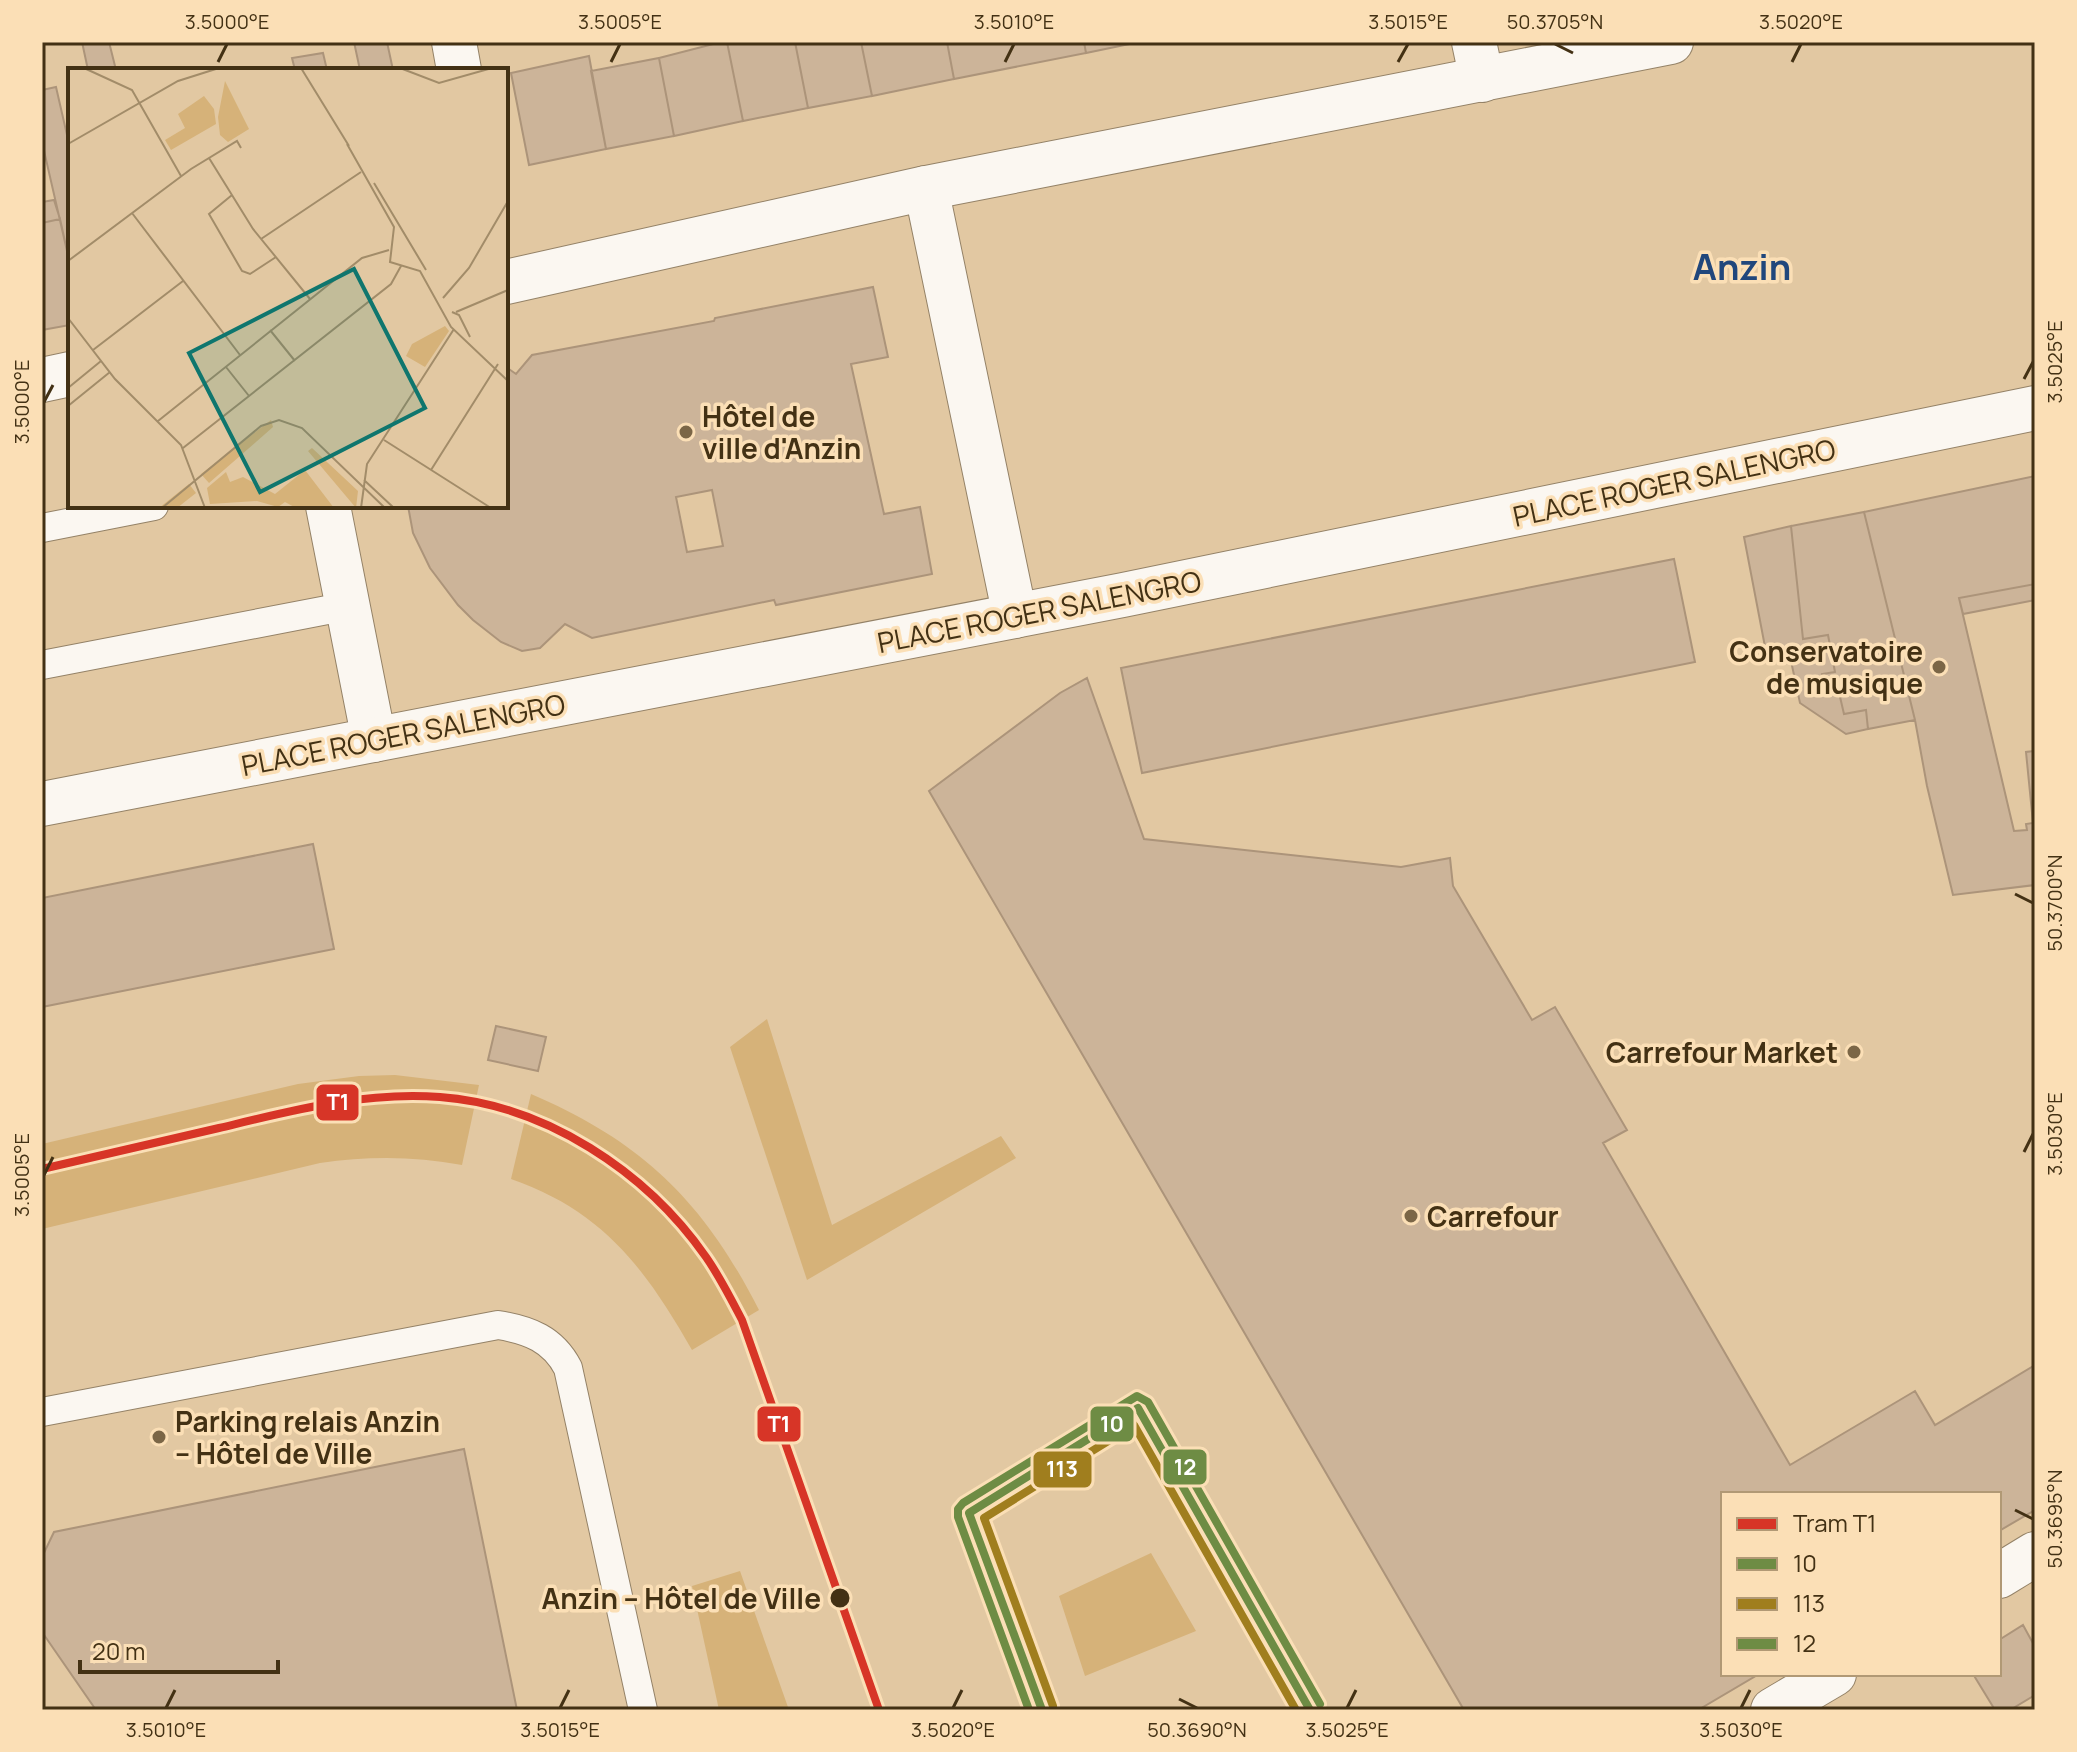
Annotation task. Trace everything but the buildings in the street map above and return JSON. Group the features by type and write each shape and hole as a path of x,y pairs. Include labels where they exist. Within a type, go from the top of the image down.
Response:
{"street":[{"path":"454,42 459,68"},
{"path":"508,282 1478,61 1671,42"},
{"path":"926,188 1015,616"},
{"path":"42,380 68,374"},
{"name":"PLACE ROGER SALENGRO","path":"42,804 1015,616 2035,408"},
{"path":"328,508 374,740"},
{"path":"2001,1575 2035,1554"},
{"path":"1773,1710 1831,1676"}],"lane":[{"path":"42,528 144,508"},
{"path":"42,665 348,606"},
{"path":"42,1412 498,1325 535,1334 555,1348 568,1368 643,1710"},
{"path":"1042,1710 969,1513 1138,1408 1310,1710"}],"shaded area":[{"path":"767,1019 832,1225 1001,1136 1016,1158 807,1280 730,1047"},
{"path":"395,1075 479,1085 462,1165 391,1158 320,1163 42,1229 42,1144 298,1084"},
{"path":"531,1094 606,1133 638,1155 666,1180 716,1237 759,1310 692,1350 657,1293 618,1246 571,1208 511,1179"},
{"path":"1151,1553 1196,1631 1085,1676 1059,1596"},
{"path":"740,1571 789,1710 719,1710 692,1586"}],"tram line":[{"name":"T1","path":"42,1169 300,1109 384,1097 440,1097 479,1103 517,1113 554,1128 590,1148 654,1197 682,1226 711,1265 742,1320 879,1710"}],"transit line":[{"name":"12","path":"1029,1710 958,1517 958,1509 963,1503 1137,1396 1148,1402 1320,1704"},
{"name":"10","path":"1042,1710 969,1513 1138,1408 1310,1710"},
{"name":"113","path":"1053,1706 984,1518 1134,1425 1296,1710"}],"place":[{"name":"Hôtel de ville d'Anzin","path":"686,432"},
{"name":"Conservatoire de musique","path":"1939,667"},
{"name":"Carrefour Market","path":"1854,1052"},
{"name":"Carrefour","path":"1411,1216"},
{"name":"Parking relais Anzin – Hôtel de Ville","path":"159,1437"},
{"name":"Anzin – Hôtel de Ville","path":"840,1598"}],"district":[{"name":"Anzin","path":"1742,266"}]}
